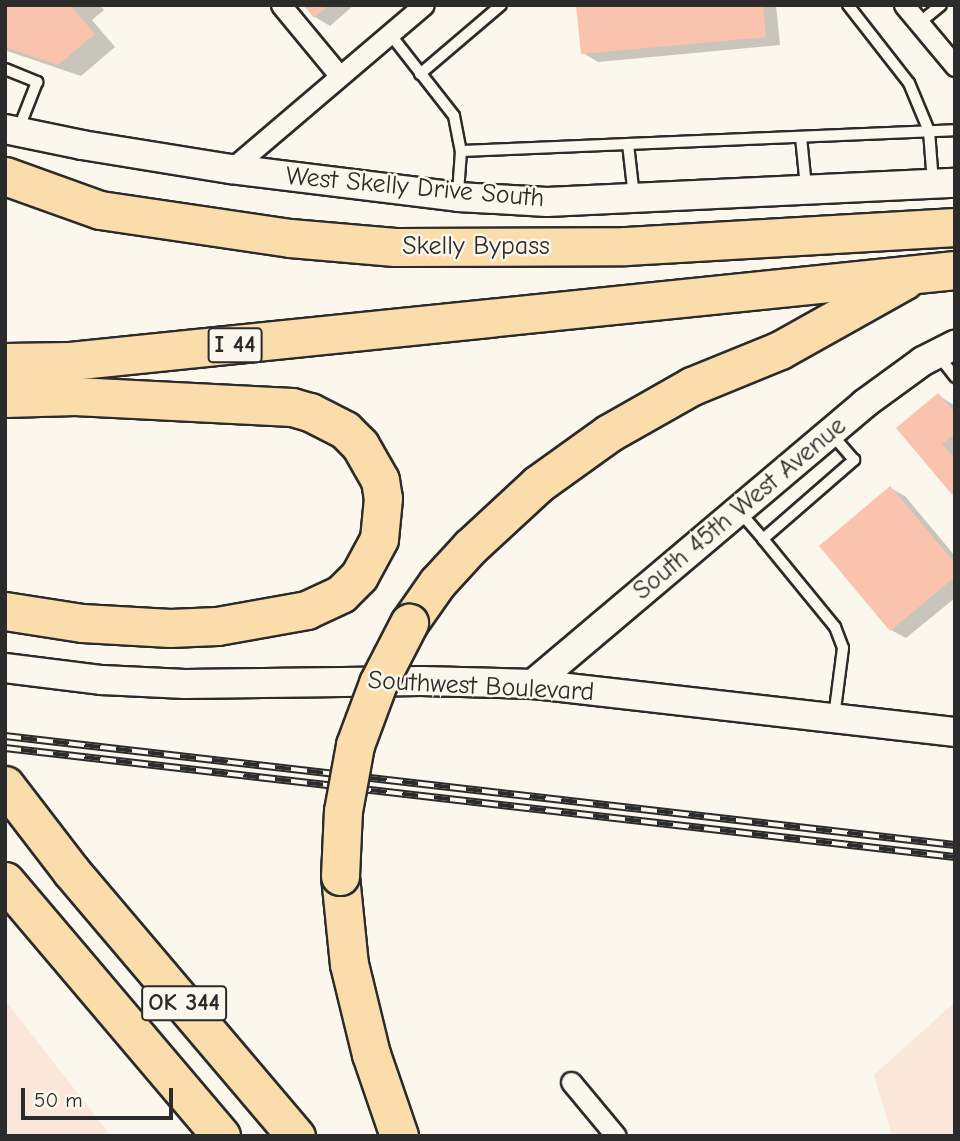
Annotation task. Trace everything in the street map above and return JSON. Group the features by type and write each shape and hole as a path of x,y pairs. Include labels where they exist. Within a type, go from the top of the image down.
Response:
{"highway":[{"name":"Skelly Bypass","path":"5,176 100,210 290,238 395,247 626,246 955,227"},
{"path":"5,202 100,210"},
{"name":"I 44","path":"5,362 70,361 464,323 955,270"},
{"path":"399,1136 371,1054 349,964 340,876 343,811 355,745 378,683 409,623 438,583 470,547 538,484 609,433 692,386 780,350 917,273"},
{"path":"75,396 464,323"},
{"path":"5,398 75,396 292,407 328,419 345,430 360,446 380,480 383,509 379,539 359,576 341,594 307,610 217,626 119,627 5,611"},
{"name":"OK 344","path":"5,785 71,871 296,1136"},
{"name":"OK 344","path":"5,881 221,1136"}],"street":[{"path":"281,5 339,75"},
{"path":"231,169 424,5"},
{"path":"904,5 955,66"},
{"name":"West Skelly Drive South","path":"11,131 231,169 458,197 547,202 806,187 944,184"},
{"name":"South 45th West Avenue","path":"533,684 864,404 946,349"},
{"name":"Southwest Boulevard","path":"5,668 102,680 186,684 421,681 533,684 955,732"},
{"path":"571,1082 616,1136"}],"lane":[{"path":"420,74 501,5"},
{"path":"848,5 909,83 929,131 944,184"},
{"path":"919,23 941,5"},
{"path":"390,34 454,116 461,151 458,197"},
{"path":"5,69 37,82 11,131"},
{"path":"461,151 955,130"},
{"path":"801,136 806,187"},
{"path":"628,144 634,198"},
{"path":"946,349 955,377"},
{"path":"763,539 854,460 831,433"},
{"path":"739,510 835,626 842,648 834,718"}],"shaded area":[{"path":"5,1000 111,1136 5,1136"},
{"path":"955,1002 955,1136 892,1136 874,1075"}],"building":[{"path":"5,5 70,5 95,34 58,65 5,47"},
{"path":"303,5 329,5 314,18"},
{"path":"576,5 763,5 766,37 581,54"},
{"path":"938,393 955,413 955,434 942,444 955,459 955,498 896,428"},
{"path":"890,486 955,563 955,577 890,631 819,546"}],"railway":[{"path":"5,736 955,845"},
{"path":"5,748 955,857"}]}
